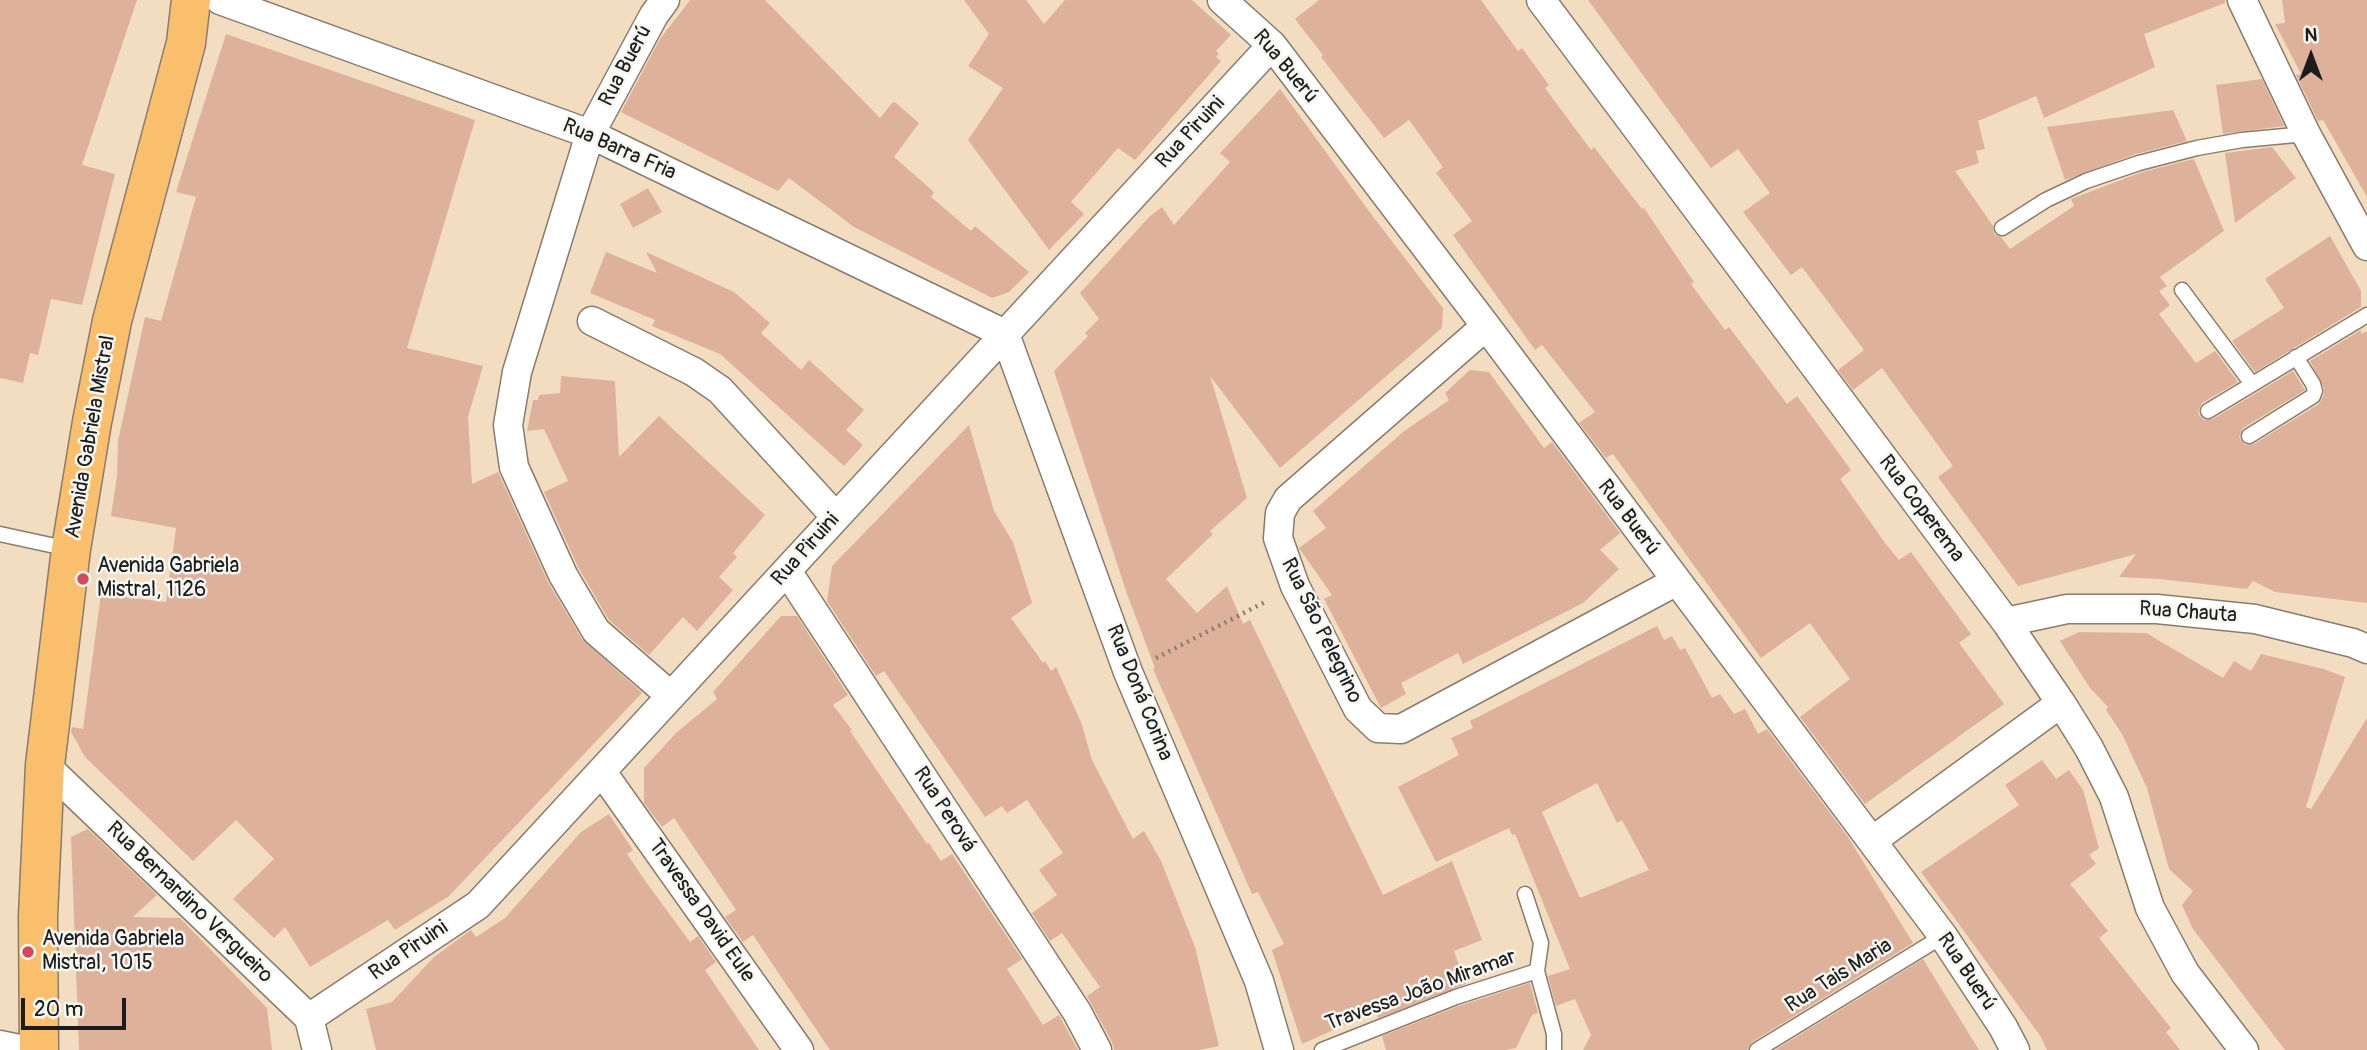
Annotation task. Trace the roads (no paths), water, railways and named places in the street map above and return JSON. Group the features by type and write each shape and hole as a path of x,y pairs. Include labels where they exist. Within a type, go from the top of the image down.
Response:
{"main road":[{"name":"Avenida Gabriela Mistral","path":"39,1050 38,916 46,765 71,550 112,321 186,43 191,0"},
{"name":"Avenida Gabriela Mistral","path":"186,43 218,0"}],"street":[{"name":"Rua Barra Fria","path":"218,0 590,134 1004,334"},
{"name":"Rua Buerú","path":"664,0 590,134 517,372 508,425 514,467 562,575 596,631 671,696"},
{"name":"Rua Buerú","path":"1222,0 1272,45 1486,326 1675,582 1943,936 2003,1027 2015,1050"},
{"name":"Rua Coperema","path":"1541,0 2006,622 2061,703 2089,748 2114,797 2150,908 2185,973 2244,1050"},
{"path":"2242,0 2306,134 2364,233"},
{"name":"Rua Piruini","path":"309,1018 478,905 1272,45"},
{"path":"592,321 694,372 720,390 836,517"},
{"name":"Rua São Pelegrino","path":"1486,326 1288,499 1280,513 1278,538 1296,586 1358,709 1378,728 1401,729 1675,582"},
{"name":"Rua Doná Corina","path":"1004,334 1128,672 1259,981 1279,1050"},
{"name":"Rua Perová","path":"786,571 1077,1012 1097,1050"},
{"name":"Rua Chauta","path":"2006,622 2067,609 2157,609 2255,618 2367,649"},
{"path":"1872,842 2061,703"},
{"name":"Rua Bernardino Vergueiro","path":"46,765 309,1018"},
{"name":"Travessa David Eule","path":"603,772 799,1050"},
{"path":"309,1018 317,1050"},
{"path":"0,1045 24,1050"}],"lane":[{"path":"2002,228 2046,200 2086,181 2139,163 2242,140 2306,134"},
{"path":"2182,290 2252,384"},
{"path":"2208,411 2367,315"},
{"path":"2249,436 2313,396 2313,384 2296,358"},
{"path":"0,534 71,550"},
{"path":"1525,894 1541,943 1537,971"},
{"name":"Rua Tais Maria","path":"1757,1050 1943,936"},
{"name":"Travessa João Miramar","path":"1321,1050 1456,997 1537,971 1554,1034 1554,1050"}],"place":[{"name":"Avenida Gabriela Mistral, 1126","path":"83,579"},
{"name":"Avenida Gabriela Mistral, 1015","path":"28,952"}]}
